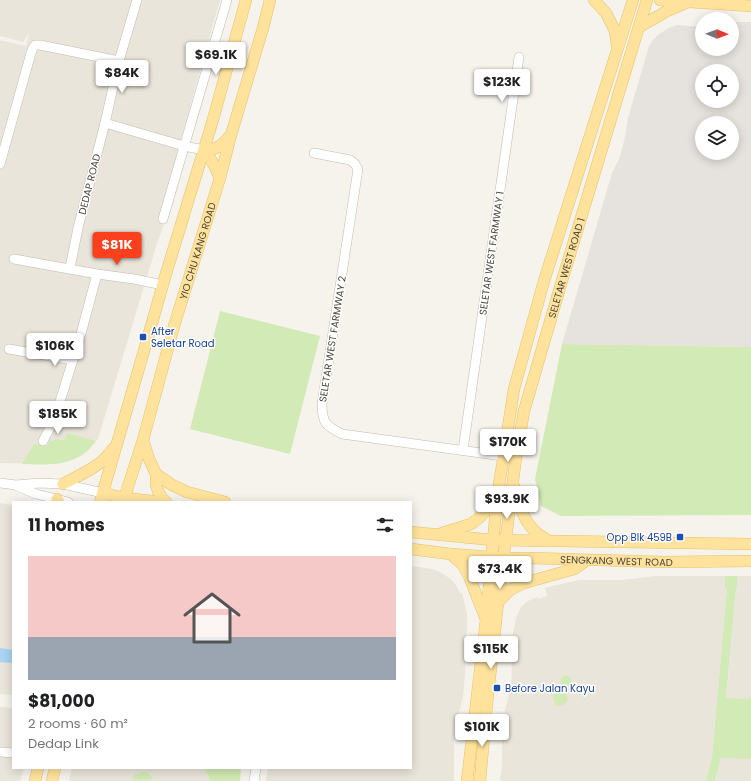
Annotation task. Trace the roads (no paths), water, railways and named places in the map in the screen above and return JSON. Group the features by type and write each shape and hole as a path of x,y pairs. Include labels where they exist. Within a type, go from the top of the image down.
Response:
{"main road":[{"path":"142,501 101,498 204,150 246,0"},
{"name":"YIO CHU KANG ROAD","path":"123,500 143,440 174,326 220,178 270,0"},
{"path":"594,0 606,13 615,31 618,50"},
{"name":"SELETAR WEST ROAD 1","path":"467,781 486,620 497,498 500,481 498,455 514,389 544,281 633,0"},
{"name":"SELETAR WEST ROAD 1","path":"480,781 503,558 516,457 524,411 647,0"},
{"path":"660,0 751,6"},
{"path":"639,27 667,11 689,2"},
{"path":"204,150 211,150 222,145 231,135"},
{"path":"204,150 214,163 220,178"},
{"path":"143,440 156,474 158,491 165,501"},
{"path":"63,484 102,461 116,446"},
{"path":"156,474 172,486 187,492 221,501"},
{"path":"513,482 521,510 526,520 537,534 549,541"},
{"path":"436,535 471,524 479,518 497,498"},
{"name":"SENGKANG WEST ROAD","path":"412,532 493,540 751,544"},
{"name":"SENGKANG WEST ROAD","path":"412,549 503,558 664,562 751,561"},
{"path":"451,554 463,565 469,576 486,620"},
{"path":"498,602 510,590 524,583 574,569 587,560"},
{"path":"36,781 38,769"},
{"path":"52,781 55,769"}],"street":[{"name":"DEDAP ROAD","path":"70,268 78,228 119,61 137,0"},
{"path":"163,218 227,0"},
{"path":"0,164 35,45 119,61"},
{"name":"SELETAR WEST FARMWAY 1","path":"463,450 519,58"},
{"path":"105,123 184,146 204,150"},
{"name":"SELETAR WEST FARMWAY 2","path":"314,153 350,160 358,169 322,404 324,423 342,434 498,455"},
{"path":"14,259 163,285"},
{"path":"43,441 54,420 82,330 97,274"},
{"path":"10,349 73,360"},
{"path":"0,483 16,485 39,483 63,484 101,498"},
{"path":"16,485 36,494 61,501"},
{"path":"0,752 12,753"},
{"path":"254,781 256,769"}],"water":[{"path":"0,648 12,650 12,663 0,662"}],"place":[{"name":"After Seletar Road","path":"143,337"},
{"name":"Opp Blk 459B","path":"680,537"},
{"name":"Before Jalan Kayu","path":"497,688"}]}
